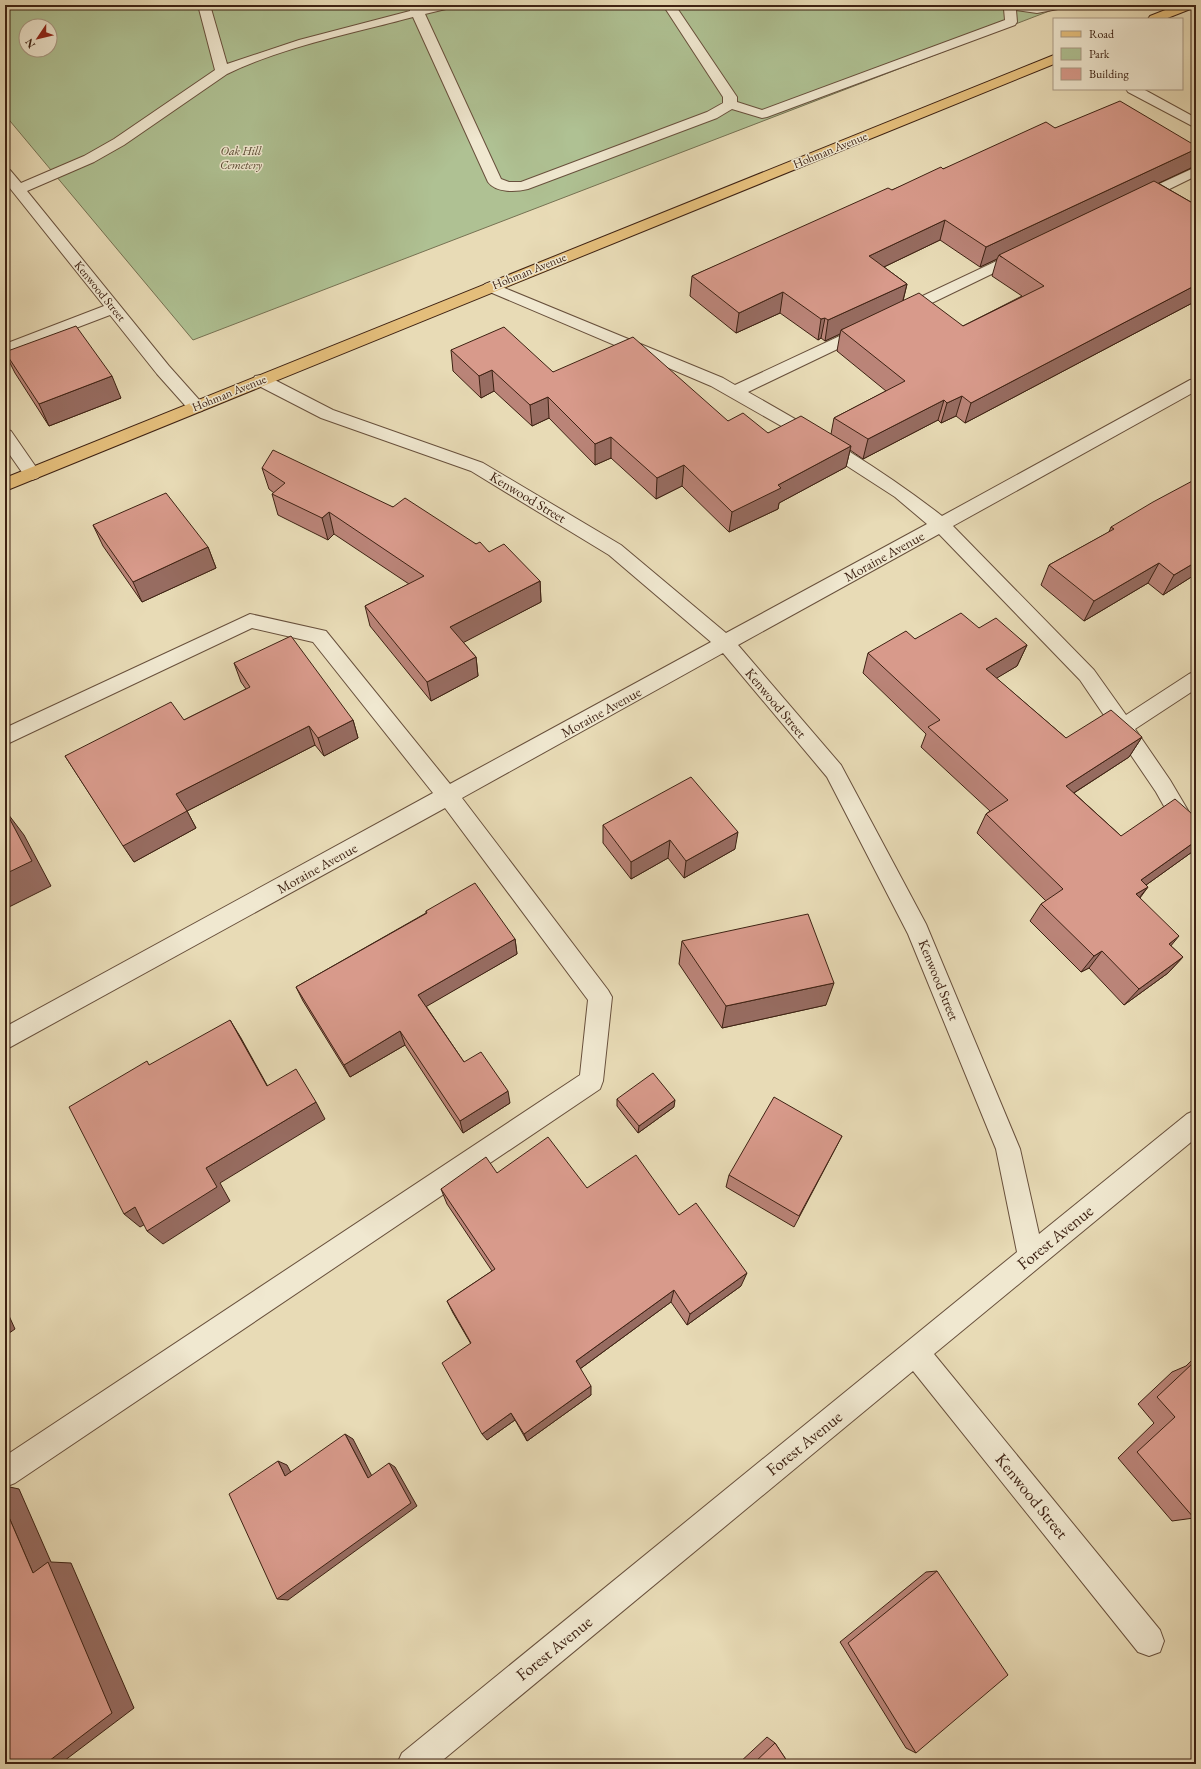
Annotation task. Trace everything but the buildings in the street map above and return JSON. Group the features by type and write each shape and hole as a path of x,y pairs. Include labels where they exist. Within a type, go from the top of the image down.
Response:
{"main road":[{"path":"1156,18 1189,5"},
{"name":"Hohman Avenue","path":"5,485 1053,59"}],"street":[{"path":"204,5 222,71"},
{"path":"18,190 89,159 119,142 222,71 239,63 415,9 446,5"},
{"path":"415,9 495,182 503,186 523,186 712,115 725,109 730,104 730,97 670,5"},
{"path":"730,104 762,114 1011,22 1007,6 1037,9 1059,5"},
{"path":"1135,90 1196,124"},
{"path":"1124,205 1196,171"},
{"name":"Kenwood Street","path":"5,173 163,370 196,407"},
{"path":"735,392 1038,247"},
{"path":"490,287 696,373 735,392 819,440 900,493 941,525 1087,675 1163,786 1196,843"},
{"path":"5,350 114,308"},
{"name":"Kenwood Street","path":"261,380 326,414 478,467 615,550 725,643 834,771 918,931 1008,1149 1032,1257"},
{"name":"Moraine Avenue","path":"5,1039 1196,384"},
{"path":"5,435 32,474"},
{"path":"5,737 250,621 318,636 448,796 600,997 591,1081 5,1473"},
{"path":"1122,728 1196,679"},
{"name":"Forest Avenue","path":"413,1764 1196,1122"},
{"name":"Kenwood Street","path":"915,1352 1149,1641"}],"green space":[{"name":"Oak Hill Cemetery","path":"5,5 1065,5 193,340 5,115"}]}
